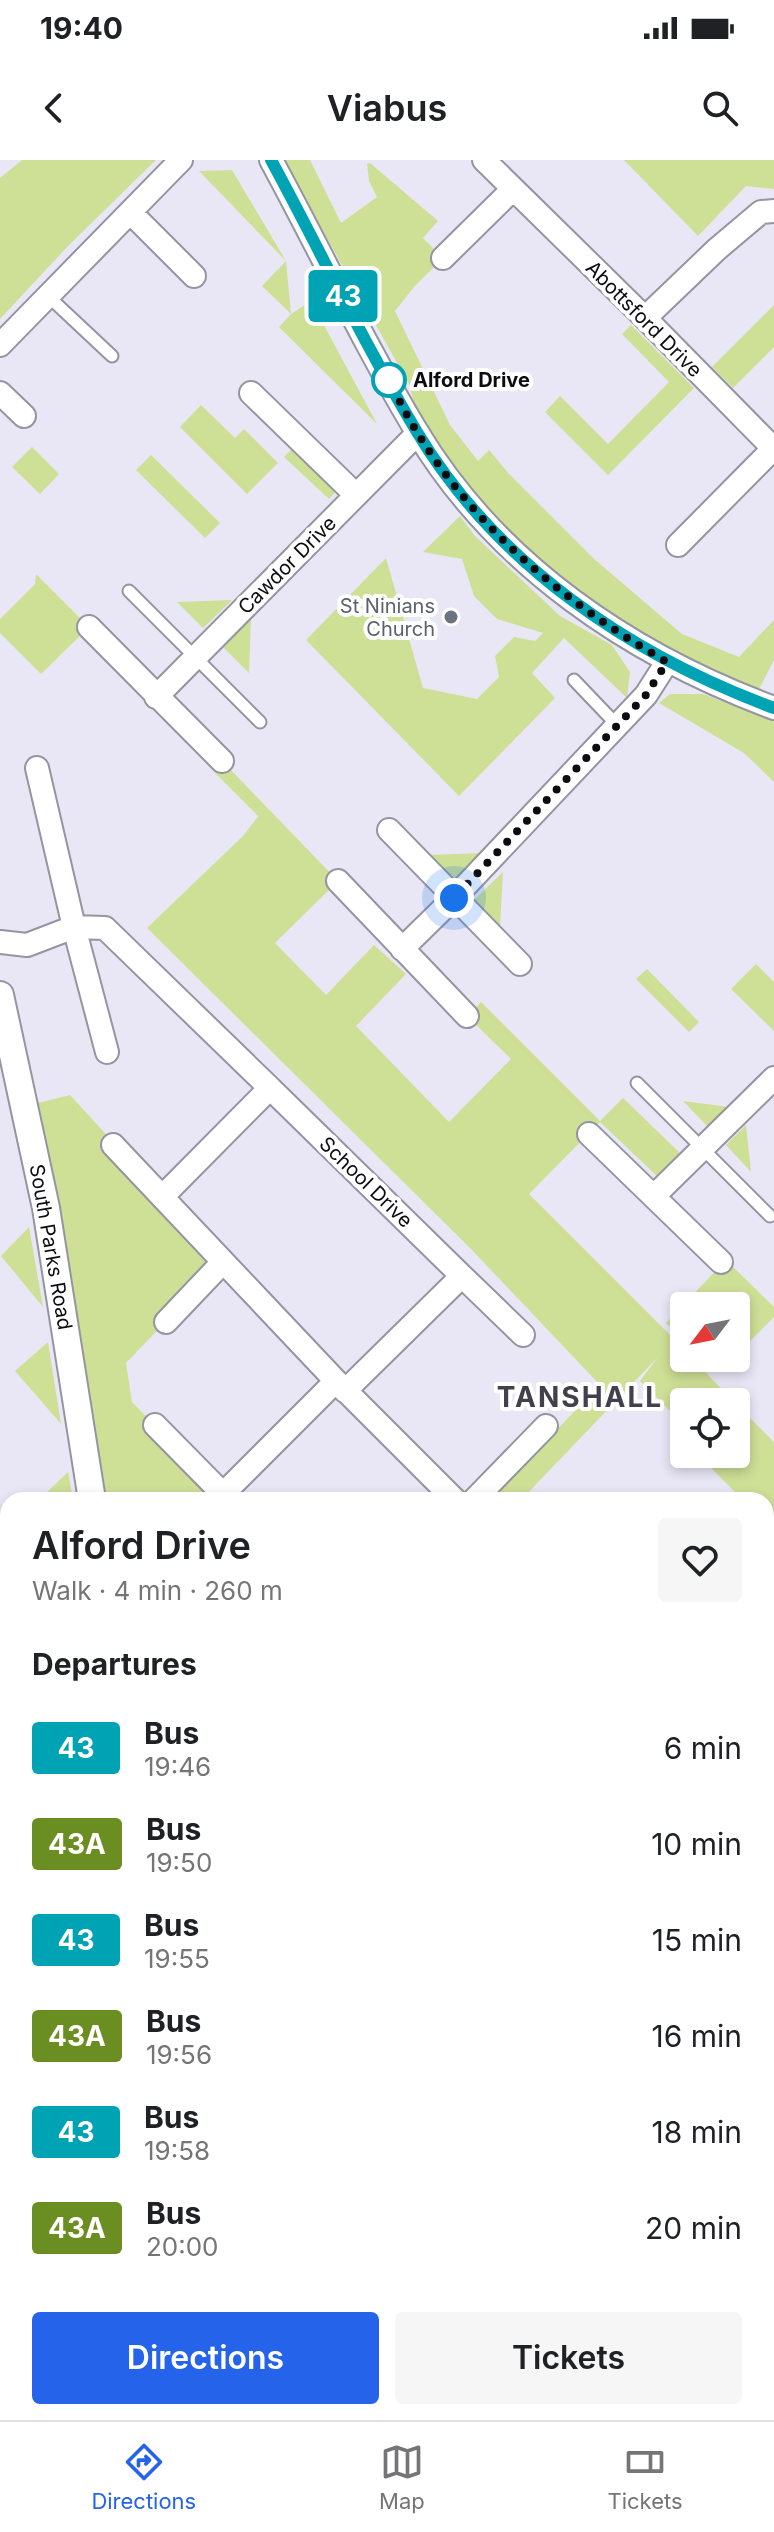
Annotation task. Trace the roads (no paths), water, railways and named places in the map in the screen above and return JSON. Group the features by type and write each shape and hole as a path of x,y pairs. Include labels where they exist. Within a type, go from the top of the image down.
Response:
{"street":[{"path":"0,345 181,160"},
{"path":"271,160 418,433 474,508 509,548 595,617 667,662 720,688 774,708"},
{"name":"Abottsford Drive","path":"484,160 774,449"},
{"path":"443,258 513,189"},
{"path":"645,318 761,212 774,211"},
{"path":"130,212 194,276"},
{"path":"0,393 24,416"},
{"path":"251,393 356,495"},
{"name":"Cawdor Drive","path":"156,697 418,433"},
{"path":"678,545 774,449"},
{"path":"89,627 222,761"},
{"path":"402,949 646,695 667,662"},
{"path":"37,768 107,1052"},
{"path":"389,830 520,964"},
{"path":"338,881 467,1016"},
{"path":"0,942 27,945 74,927"},
{"name":"School Drive","path":"74,927 105,928 523,1335"},
{"name":"South Parks Road","path":"0,995 46,1208 91,1492"},
{"path":"654,1196 774,1078"},
{"path":"162,1197 270,1088"},
{"path":"589,1134 721,1262"},
{"path":"113,1145 340,1386 447,1492"},
{"path":"166,1322 223,1262"},
{"path":"226,1492 462,1276"},
{"path":"155,1425 216,1492"},
{"path":"482,1492 546,1426"}],"lane":[{"path":"48,296 112,356"},
{"path":"129,591 260,722"},
{"path":"574,680 617,725"},
{"path":"637,1083 770,1216"}],"place":[{"name":"Alford Drive","path":"389,380"},
{"name":"St Ninians Church","path":"451,617"}],"district":[{"name":"TANSHALL","path":"580,1397"}]}
